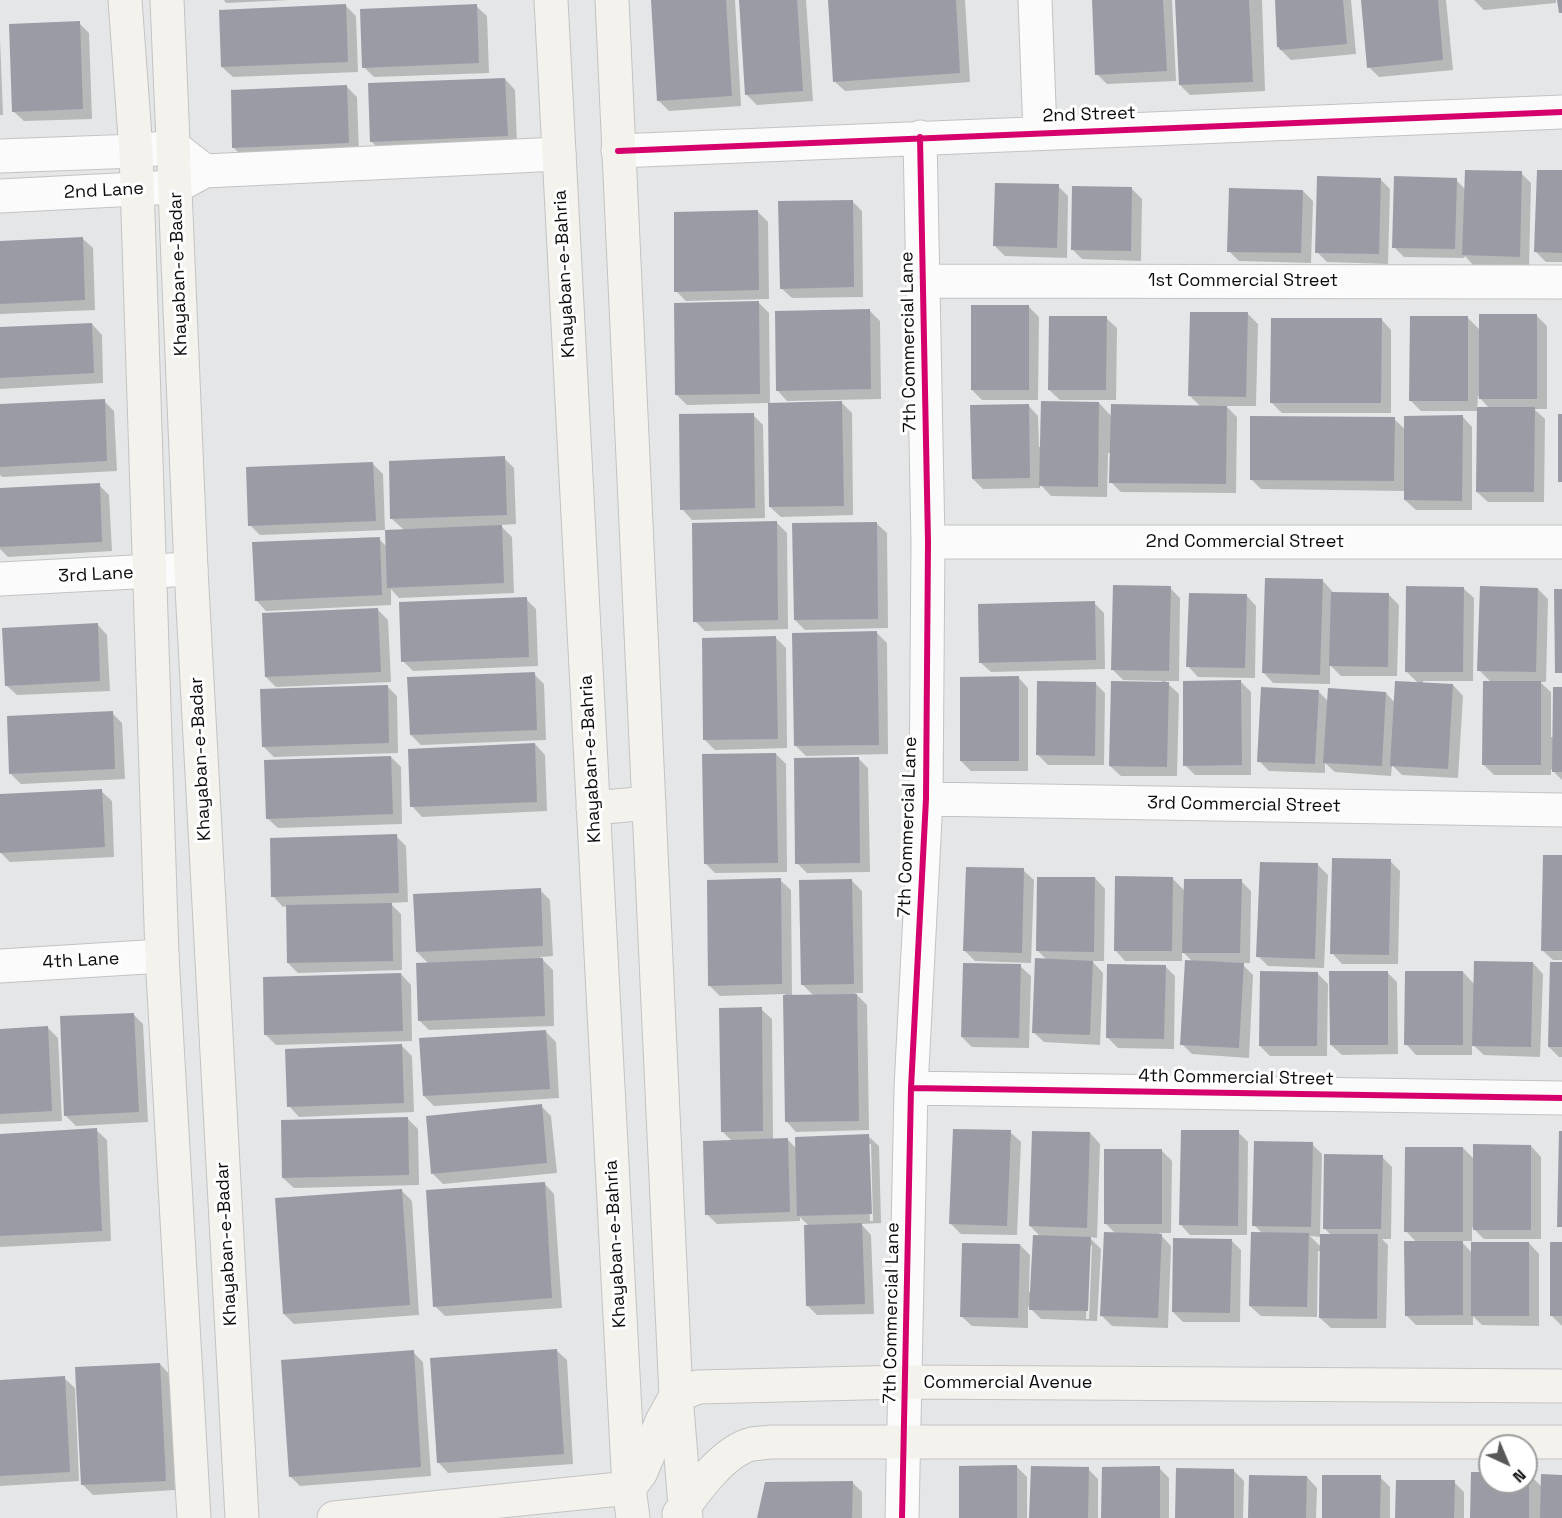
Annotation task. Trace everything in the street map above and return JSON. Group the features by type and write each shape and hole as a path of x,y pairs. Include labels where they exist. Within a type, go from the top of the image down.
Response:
{"main road":[{"path":"125,0 136,151 162,956 194,1518"},
{"name":"Khayaban-e-Badar","path":"167,0 191,569 242,1518"},
{"name":"Khayaban-e-Bahria","path":"551,0 631,1503"},
{"path":"612,0 682,1514"},
{"path":"593,808 649,803"},
{"name":"Commercial Avenue","path":"676,1396 698,1387 905,1383 1562,1386"},
{"path":"334,1518 631,1503 662,1421 676,1396"},
{"path":"682,1514 701,1482 713,1470 750,1444 771,1442 1562,1443"}],"street":[{"path":"1035,0 1040,132"},
{"name":"2nd Street","path":"618,151 1562,112"},
{"name":"7th Commercial Lane","path":"902,1518 910,1088 926,799 928,542 920,137"},
{"path":"0,156 136,151 174,147 205,171 559,154"},
{"name":"2nd Lane","path":"0,196 175,187 205,171"},
{"name":"1st Commercial Street","path":"924,281 1562,282"},
{"name":"2nd Commercial Street","path":"928,542 1562,542"},
{"name":"3rd Lane","path":"0,579 191,569"},
{"name":"3rd Commercial Street","path":"926,799 1562,810"},
{"name":"4th Lane","path":"0,966 162,956"},
{"name":"4th Commercial Street","path":"910,1088 1562,1098"}],"building":[{"path":"651,0 726,0 732,96 657,101"},
{"path":"739,0 797,0 803,91 745,95"},
{"path":"828,0 956,0 960,73 833,82"},
{"path":"1092,0 1163,0 1167,71 1095,75"},
{"path":"1175,0 1249,0 1253,82 1179,85"},
{"path":"1275,0 1343,0 1347,44 1280,50 1277,47"},
{"path":"1361,0 1438,0 1443,60 1367,68"},
{"path":"1557,0 1562,0 1562,13 1559,13"},
{"path":"346,4 348,62 221,67 219,10"},
{"path":"477,4 479,63 362,68 360,9"},
{"path":"80,21 83,109 12,112 9,24"},
{"path":"505,78 508,136 370,142 368,83"},
{"path":"347,85 349,143 232,148 231,90"},
{"path":"1465,170 1522,171 1520,257 1462,255"},
{"path":"1537,170 1562,170 1562,253 1534,252"},
{"path":"1317,176 1381,178 1379,254 1315,253"},
{"path":"1394,176 1457,178 1455,249 1392,248"},
{"path":"995,183 1059,184 1057,248 993,246"},
{"path":"1072,186 1132,187 1131,251 1071,250"},
{"path":"1229,188 1303,190 1301,253 1227,252"},
{"path":"853,200 854,287 780,289 778,201"},
{"path":"758,210 759,290 674,292 674,212"},
{"path":"83,237 85,300 0,304 0,241"},
{"path":"759,301 760,394 675,395 674,303"},
{"path":"971,305 1029,305 1029,390 971,390"},
{"path":"870,309 871,389 776,391 775,311"},
{"path":"1190,312 1248,312 1246,397 1188,396"},
{"path":"1479,314 1537,314 1537,399 1479,399"},
{"path":"1049,316 1107,316 1106,390 1048,390"},
{"path":"1410,316 1468,316 1468,401 1409,401"},
{"path":"1271,318 1382,318 1381,403 1270,403"},
{"path":"92,323 94,373 0,378 0,327"},
{"path":"105,399 107,461 0,467 0,404"},
{"path":"842,401 844,506 769,507 768,403"},
{"path":"1041,401 1099,402 1098,487 1039,486"},
{"path":"1029,404 1030,478 972,479 970,405"},
{"path":"1111,404 1227,406 1226,484 1109,483"},
{"path":"1477,407 1535,407 1534,492 1476,492"},
{"path":"754,413 755,508 680,510 679,414"},
{"path":"1558,414 1562,414 1562,482 1558,482"},
{"path":"1463,415 1462,501 1404,500 1404,416"},
{"path":"1250,416 1395,417 1394,481 1250,480"},
{"path":"505,456 507,515 390,519 389,461"},
{"path":"373,462 376,521 248,526 246,467"},
{"path":"100,483 102,542 0,547 0,488"},
{"path":"777,521 778,620 693,622 692,523"},
{"path":"877,522 878,619 794,620 792,523"},
{"path":"502,525 504,583 387,588 385,530"},
{"path":"380,537 382,595 255,601 252,542"},
{"path":"1265,578 1323,579 1320,675 1262,673"},
{"path":"1113,585 1171,586 1169,671 1111,670"},
{"path":"1406,586 1464,587 1463,672 1405,672"},
{"path":"1480,586 1538,588 1536,672 1477,671"},
{"path":"1554,589 1562,589 1562,673 1555,673"},
{"path":"1331,592 1389,593 1388,667 1329,666"},
{"path":"1189,593 1247,594 1245,668 1186,667"},
{"path":"527,597 529,657 401,662 399,602"},
{"path":"1095,601 1096,660 979,663 978,604"},
{"path":"378,608 381,672 265,677 262,613"},
{"path":"98,623 100,681 5,686 2,628"},
{"path":"877,631 879,745 794,746 792,633"},
{"path":"776,636 778,739 703,740 702,638"},
{"path":"535,672 537,730 410,735 407,677"},
{"path":"1019,676 1019,761 960,761 960,677"},
{"path":"1241,680 1242,765 1183,766 1183,681"},
{"path":"1037,681 1096,682 1095,756 1036,755"},
{"path":"1111,681 1169,682 1167,767 1109,766"},
{"path":"1395,681 1453,684 1448,769 1390,766"},
{"path":"1483,681 1541,681 1541,765 1482,765"},
{"path":"388,685 389,743 262,747 260,689"},
{"path":"1261,687 1319,690 1315,764 1257,762"},
{"path":"1553,687 1562,687 1562,772 1552,772"},
{"path":"1328,688 1386,692 1382,766 1323,763"},
{"path":"113,711 115,769 9,774 7,716"},
{"path":"535,743 537,802 410,807 408,749"},
{"path":"776,753 778,863 704,864 702,754"},
{"path":"391,756 393,814 266,819 264,760"},
{"path":"859,757 860,863 795,864 794,758"},
{"path":"102,789 105,847 0,853 0,794"},
{"path":"397,834 399,893 271,897 270,838"},
{"path":"1543,855 1562,855 1562,951 1541,951"},
{"path":"1332,858 1391,859 1389,955 1330,954"},
{"path":"1260,862 1318,863 1315,959 1256,957"},
{"path":"966,867 1024,868 1022,953 963,951"},
{"path":"1115,876 1173,877 1172,951 1114,951"},
{"path":"1037,877 1095,877 1094,952 1036,951"},
{"path":"781,878 782,984 708,986 707,880"},
{"path":"852,879 854,984 801,985 799,880"},
{"path":"1184,879 1242,879 1240,953 1182,953"},
{"path":"541,888 543,946 416,952 413,894"},
{"path":"392,903 393,961 287,963 286,905"},
{"path":"543,958 545,1016 418,1021 416,963"},
{"path":"1035,958 1093,961 1090,1035 1032,1033"},
{"path":"1185,960 1244,963 1239,1048 1180,1045"},
{"path":"1474,961 1533,962 1531,1047 1472,1046"},
{"path":"1550,962 1562,962 1562,1047 1548,1047"},
{"path":"963,963 1021,964 1019,1038 961,1037"},
{"path":"1107,964 1166,965 1164,1039 1106,1038"},
{"path":"1260,971 1318,972 1317,1046 1259,1046"},
{"path":"1329,971 1388,971 1388,1045 1330,1045"},
{"path":"1405,971 1463,971 1463,1045 1404,1045"},
{"path":"401,973 403,1031 264,1035 263,977"},
{"path":"857,994 859,1121 785,1122 783,995"},
{"path":"762,1007 763,1131 721,1132 719,1008"},
{"path":"134,1013 139,1112 64,1116 60,1016"},
{"path":"48,1026 52,1111 0,1114 0,1029"},
{"path":"546,1030 550,1089 423,1096 419,1038"},
{"path":"402,1044 404,1103 287,1107 285,1049"},
{"path":"542,1104 547,1163 431,1174 426,1116"},
{"path":"408,1117 409,1175 282,1178 281,1120"},
{"path":"97,1128 102,1231 0,1236 0,1134"},
{"path":"953,1129 1011,1130 1007,1226 949,1224"},
{"path":"1181,1130 1239,1130 1238,1226 1179,1225"},
{"path":"1032,1131 1090,1132 1087,1228 1029,1226"},
{"path":"1559,1131 1562,1131 1562,1227 1557,1227"},
{"path":"869,1134 872,1214 797,1216 795,1137"},
{"path":"788,1138 790,1212 705,1215 703,1141"},
{"path":"1254,1141 1313,1142 1311,1227 1252,1226"},
{"path":"1473,1144 1531,1145 1531,1230 1473,1230"},
{"path":"1405,1147 1463,1147 1463,1232 1404,1232"},
{"path":"1104,1149 1162,1149 1162,1224 1104,1224"},
{"path":"1324,1154 1383,1155 1381,1229 1323,1229"},
{"path":"545,1182 552,1298 433,1307 426,1190"},
{"path":"402,1189 410,1305 283,1314 275,1198"},
{"path":"862,1223 865,1304 806,1306 804,1225"},
{"path":"1104,1232 1162,1234 1158,1318 1100,1316"},
{"path":"1251,1232 1309,1233 1307,1307 1249,1306"},
{"path":"1320,1234 1378,1234 1377,1319 1319,1318"},
{"path":"1033,1235 1091,1237 1088,1311 1029,1310"},
{"path":"1173,1238 1232,1239 1230,1313 1172,1312"},
{"path":"1404,1241 1463,1241 1463,1315 1405,1316"},
{"path":"1471,1242 1529,1242 1529,1316 1471,1316"},
{"path":"1550,1242 1562,1242 1562,1316 1550,1316"},
{"path":"962,1243 1020,1244 1018,1318 960,1317"},
{"path":"557,1349 564,1454 437,1463 430,1358"},
{"path":"414,1350 421,1467 289,1477 281,1360"},
{"path":"160,1363 166,1481 81,1485 75,1367"},
{"path":"65,1376 70,1472 0,1476 0,1380"},
{"path":"1017,1465 1017,1518 959,1518 959,1466"},
{"path":"1031,1466 1089,1467 1088,1518 1029,1518"},
{"path":"1160,1466 1160,1518 1101,1518 1102,1467"},
{"path":"1176,1468 1234,1469 1234,1518 1175,1518"},
{"path":"1471,1472 1478,1472 1478,1494 1529,1494 1529,1518 1470,1518"},
{"path":"1541,1474 1562,1475 1562,1518 1540,1518"},
{"path":"1249,1475 1307,1476 1306,1518 1248,1518"},
{"path":"1322,1475 1381,1475 1380,1518 1322,1518"},
{"path":"1396,1480 1455,1480 1454,1518 1395,1518"},
{"path":"853,1481 852,1518 757,1518 765,1482"}],"cycle path":[{"path":"618,151 1562,112"},
{"path":"902,1518 911,1088 926,799 928,542 920,137"},
{"path":"911,1088 1562,1098"}]}
